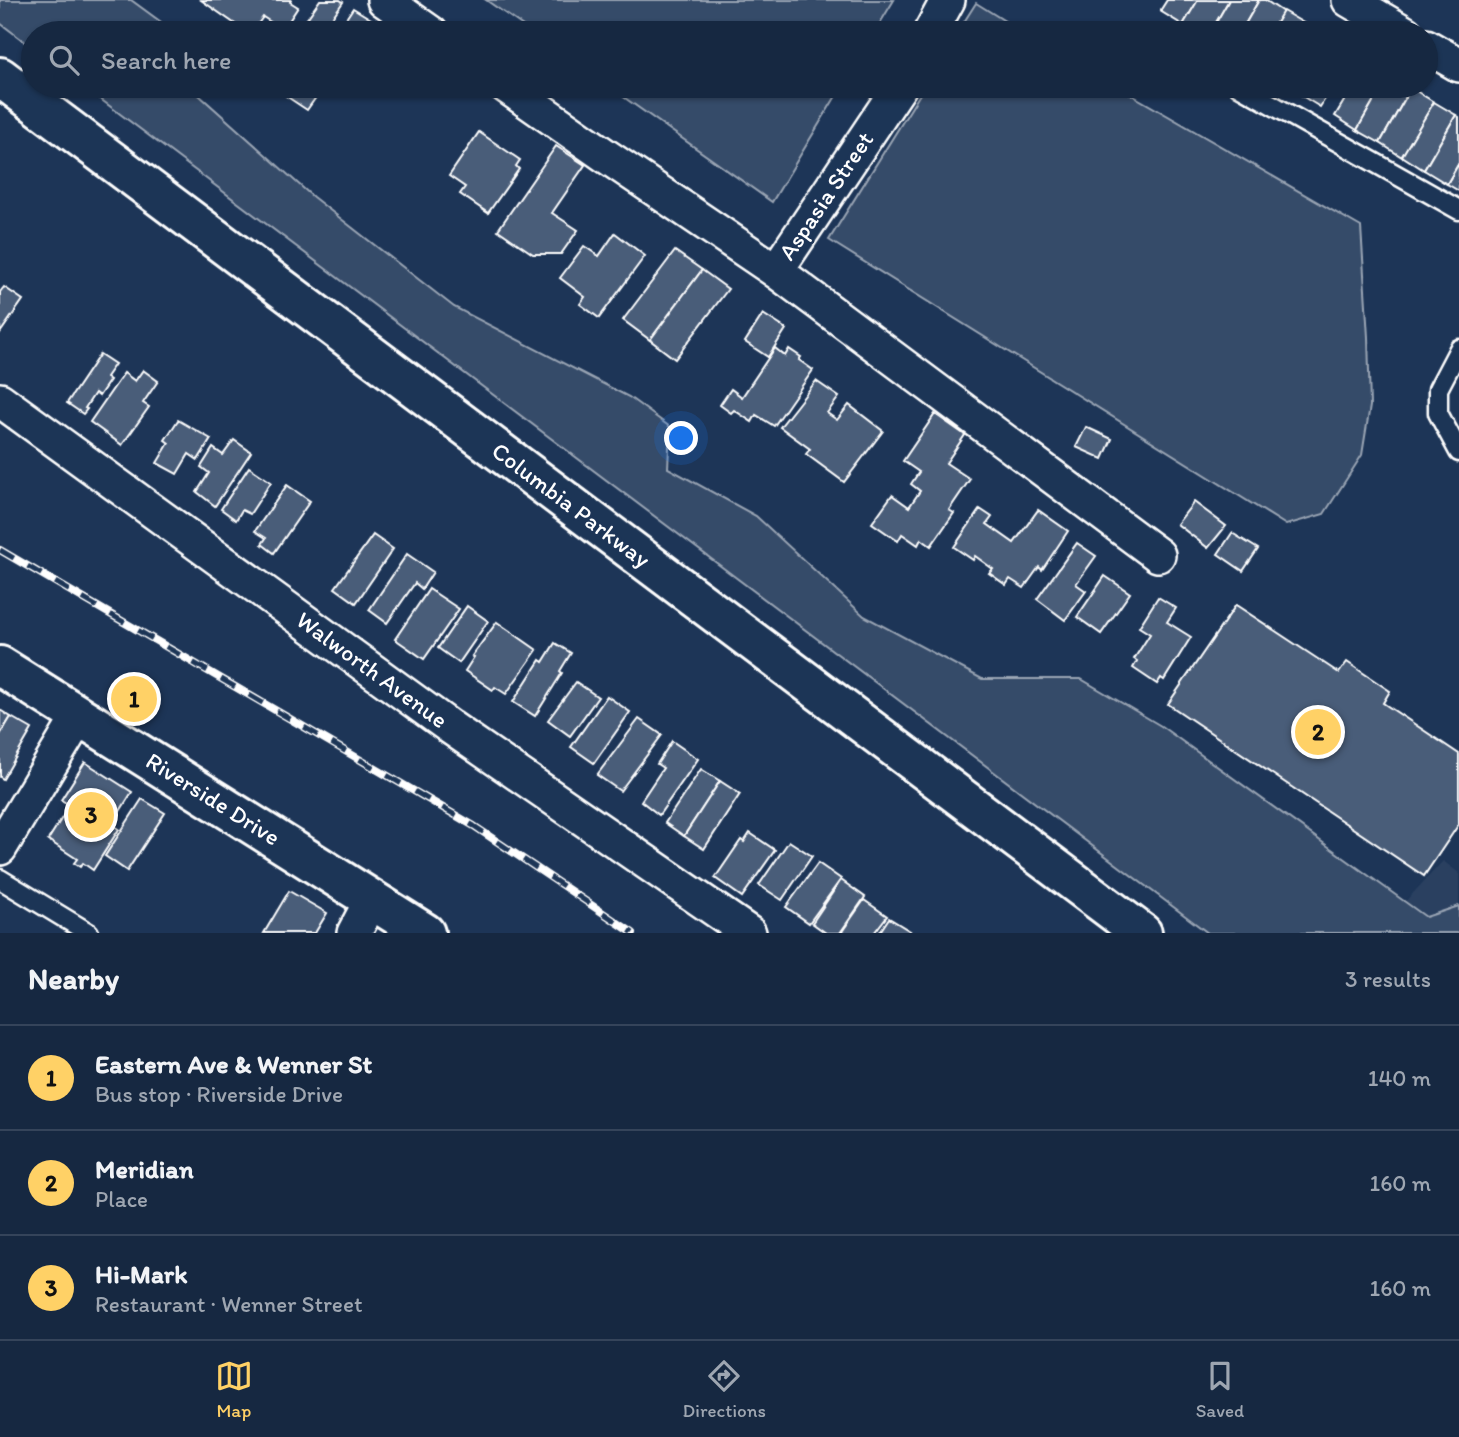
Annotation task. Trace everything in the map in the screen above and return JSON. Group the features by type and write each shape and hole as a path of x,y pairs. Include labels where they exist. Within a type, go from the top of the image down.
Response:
{"main road":[{"name":"Columbia Parkway","path":"0,77 21,93"},
{"name":"Columbia Parkway","path":"28,98 1142,933"},
{"name":"Riverside Drive","path":"0,666 425,933"}],"street":[{"path":"384,0 414,21"},
{"path":"937,21 948,0"},
{"path":"1349,0 1385,21"},
{"path":"1438,53 1459,65"},
{"path":"523,98 776,271 1158,555"},
{"name":"Aspasia Street","path":"776,271 892,98"},
{"name":"Walworth Avenue","path":"0,400 450,727 749,933"},
{"path":"0,848 80,715"},
{"path":"354,933 372,899"}],"lane":[{"path":"1260,98 1459,211"},
{"path":"1459,349 1438,388 1438,413 1459,452"},
{"path":"0,879 89,933"}],"shaded area":[{"path":"0,0 131,0 160,21 21,21 21,39 0,23"},
{"path":"486,0 894,0 881,21 516,21"},
{"path":"976,3 1005,21 965,21"},
{"path":"99,98 202,98 313,197 454,307 629,397 670,427 668,468 756,516 864,616 982,679 1081,679 1161,726 1426,917 1459,906 1459,933 1208,933"},
{"path":"625,98 835,98 772,202"},
{"path":"918,98 1137,98 1361,227 1370,406 1362,455 1324,514 1286,525 829,240"},
{"path":"1443,861 1459,873 1459,933 1376,933"}],"building":[{"path":"201,0 291,0 290,2 298,7 289,21 269,21 263,17 260,21 231,21"},
{"path":"320,0 343,2 330,21 305,21"},
{"path":"1167,0 1198,0 1185,21 1176,21 1160,11"},
{"path":"1198,0 1229,0 1217,21 1185,21"},
{"path":"1229,0 1259,0 1247,21 1217,21"},
{"path":"1259,0 1265,0 1283,12 1277,21 1247,21"},
{"path":"353,8 371,19 370,21 344,21"},
{"path":"1283,11 1300,21 1277,21"},
{"path":"289,98 316,98 307,110"},
{"path":"1305,98 1326,98 1320,107"},
{"path":"1346,98 1375,98 1357,130 1335,116"},
{"path":"1375,98 1405,98 1380,143 1357,130"},
{"path":"1405,98 1427,98 1434,102 1402,157 1380,143"},
{"path":"1434,102 1456,115 1424,170 1402,156"},
{"path":"1456,115 1459,117 1459,163 1447,184 1424,170"},
{"path":"479,132 520,160 516,166 519,169 488,213 460,194 465,187 449,176"},
{"path":"556,146 585,165 552,213 578,230 561,254 533,254 498,230"},
{"path":"1459,163 1459,191 1447,184"},
{"path":"615,233 645,256 599,318 580,304 585,297 560,278 584,246 599,256"},
{"path":"675,251 702,270 650,340 623,320"},
{"path":"702,270 728,289 675,359 650,340"},
{"path":"4,287 23,300 0,333 0,292"},
{"path":"763,314 786,329 768,357 745,342"},
{"path":"775,348 785,356 789,349 813,370 774,426 756,415 752,422 734,410 731,413 720,405 731,389 742,397"},
{"path":"100,354 115,364 106,377 110,380 99,396 95,393 83,414 67,403"},
{"path":"143,370 158,381 143,403 149,407 122,445 90,422 124,373 135,381"},
{"path":"816,381 839,397 827,413 837,420 849,405 883,431 844,482 806,454 810,449 780,427"},
{"path":"935,414 965,435 946,463 970,479 949,510 954,513 931,546 921,539 918,545 902,534 898,541 872,523 892,495 909,507 920,491 911,484 919,472 903,461"},
{"path":"178,420 211,439 198,460 189,454 177,474 157,463 169,443 165,440"},
{"path":"1086,427 1112,439 1103,459 1076,447"},
{"path":"234,440 251,452 215,506 197,492 209,473 201,467 213,448 223,455"},
{"path":"249,467 271,482 250,514 242,510 236,520 221,509"},
{"path":"287,485 310,501 274,553 262,544 266,538 255,531"},
{"path":"1194,502 1226,526 1208,548 1177,524"},
{"path":"980,509 992,517 987,524 1014,543 1038,510 1068,531 1042,570 1039,567 1024,588 1010,579 1006,585 989,573 993,569 975,556 973,560 954,547"},
{"path":"1232,533 1258,549 1243,571 1218,554"},
{"path":"373,535 393,549 356,603 335,588"},
{"path":"1077,543 1096,556 1076,584 1086,591 1065,620 1037,599"},
{"path":"407,554 433,572 422,589 415,583 387,623 369,610"},
{"path":"1105,576 1130,593 1101,634 1077,617"},
{"path":"429,589 459,609 424,659 395,639"},
{"path":"1158,597 1176,608 1167,622 1191,637 1164,680 1161,678 1157,684 1133,668 1137,661 1134,659 1150,634 1139,627"},
{"path":"1236,605 1339,673 1347,662 1390,691 1383,703 1459,754 1459,824 1424,876 1168,704"},
{"path":"467,606 488,621 459,663 438,648"},
{"path":"497,622 537,650 506,694 495,687 493,690 465,671 474,657 472,656"},
{"path":"555,643 571,653 560,671 562,673 535,716 513,702 540,660 543,662"},
{"path":"576,682 598,697 570,736 548,720"},
{"path":"607,696 630,712 594,763 571,747"},
{"path":"0,710 11,717 0,735"},
{"path":"11,717 32,729 3,779 0,777 0,735"},
{"path":"639,719 662,735 620,791 597,775"},
{"path":"672,741 698,759 659,815 641,801 663,768 657,764"},
{"path":"85,762 132,792 112,824 119,829 93,870 83,863 80,867 74,863 77,859 48,840 70,805 61,800"},
{"path":"701,769 720,781 684,836 665,823"},
{"path":"720,781 740,794 704,849 684,836"},
{"path":"142,799 165,813 127,871 105,856"},
{"path":"750,833 775,850 742,897 715,878 741,840 744,842"},
{"path":"789,841 812,856 782,900 759,885"},
{"path":"818,863 841,879 809,923 786,907"},
{"path":"841,880 865,897 840,933 826,933 812,923"},
{"path":"289,891 327,913 315,933 264,933"},
{"path":"864,900 887,916 874,933 841,933"},
{"path":"889,918 910,931 879,933"}],"railway":[{"path":"0,550 474,826 633,933"}],"place":[{"name":"Eastern Ave & Wenner St","path":"134,699"},
{"name":"Meridian","path":"1318,732"},
{"name":"Hi-Mark","path":"91,815"}]}
